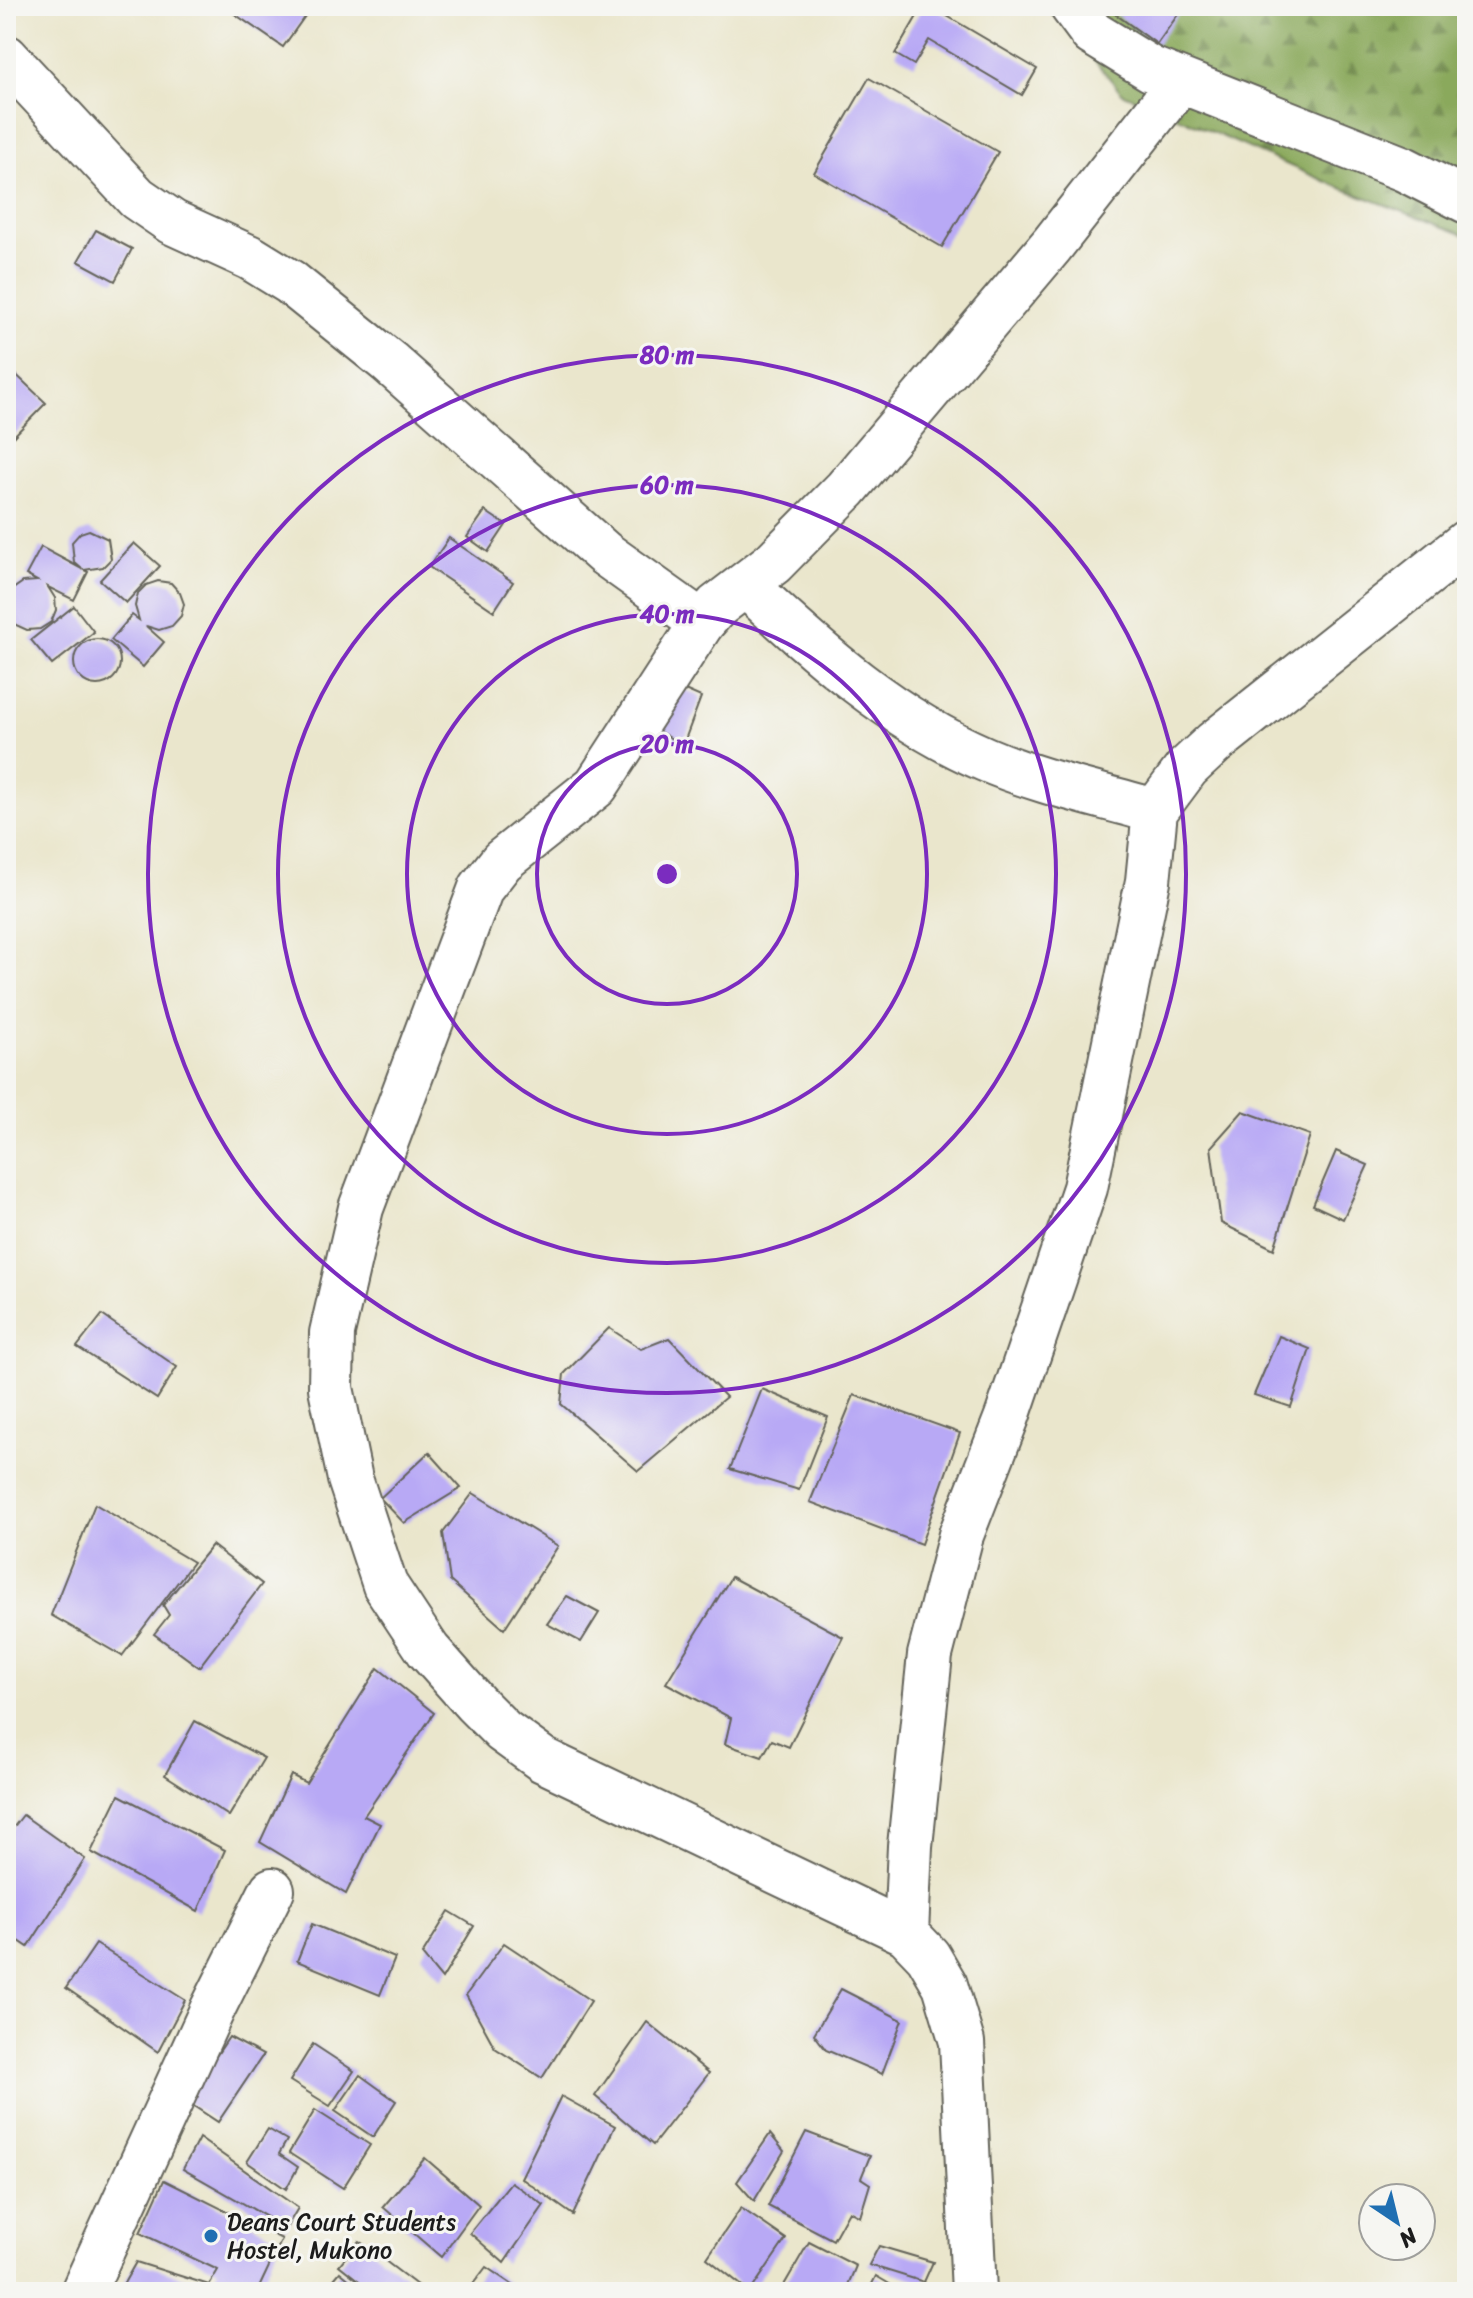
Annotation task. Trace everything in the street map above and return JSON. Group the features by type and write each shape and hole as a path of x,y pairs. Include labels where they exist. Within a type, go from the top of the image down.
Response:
{"street":[{"path":"1072,6 1092,33 1151,69 1404,169 1467,201"},
{"path":"6,57 137,198 172,222 251,258 290,282 389,362 604,553 702,623"},
{"path":"974,2292 962,2042 945,1985 928,1956 906,1933 543,1760 503,1731 428,1650 385,1585 350,1479 331,1388 332,1333 361,1208 481,888 502,861 596,786 702,623 717,606 747,586 846,489 1052,245 1180,82"},
{"path":"906,1933 910,1846 930,1655 961,1535 1007,1417 1085,1188 1148,881 1155,811 1187,768 1214,743 1467,542"},
{"path":"747,586 815,650 898,713 985,760 1155,811"},
{"path":"83,2292 162,2127 213,2008 272,1890"}],"green space":[{"path":"1048,6 1467,6 1467,236 1341,188 1122,93"}],"building":[{"path":"223,6 312,6 283,47"},
{"path":"923,6 930,6 1037,69 1022,95 929,40 914,65 895,54"},
{"path":"1104,6 1184,6 1157,44"},
{"path":"869,78 998,152 942,247 814,173"},
{"path":"96,230 132,249 115,281 78,261"},
{"path":"6,365 46,403 6,444"},
{"path":"485,511 506,525 488,552 467,537"},
{"path":"89,530 108,539 111,559 103,567 84,570 88,572 74,600 48,587 55,598 56,610 51,622 40,629 27,630 16,625 8,614 7,601 13,589 23,582 37,581 26,575 41,547 82,569 74,562 72,542 80,533"},
{"path":"449,538 513,582 494,611 429,567"},
{"path":"134,543 160,566 126,603 100,580"},
{"path":"158,581 171,583 184,604 181,616 172,626 159,630 146,626 164,642 143,667 111,640 132,615 139,620 135,606 138,593 146,585"},
{"path":"74,606 94,632 52,665 31,640"},
{"path":"97,639 113,646 120,662 113,678 97,685 81,678 74,662 81,646"},
{"path":"678,687 701,697 683,745 658,731"},
{"path":"1243,1111 1310,1135 1274,1249 1221,1223 1211,1147"},
{"path":"1336,1151 1368,1165 1343,1219 1313,1205"},
{"path":"102,1315 177,1367 157,1399 77,1347"},
{"path":"609,1328 641,1349 669,1338 726,1397 638,1471 561,1404 564,1374"},
{"path":"1279,1336 1310,1349 1291,1407 1254,1395"},
{"path":"762,1389 828,1417 799,1490 730,1469"},
{"path":"854,1395 960,1433 921,1544 810,1502"},
{"path":"429,1452 461,1488 404,1523 380,1498"},
{"path":"473,1493 558,1546 504,1629 450,1581 443,1533"},
{"path":"95,1504 193,1562 122,1656 51,1615"},
{"path":"212,1545 262,1584 199,1667 154,1634 169,1615 163,1605"},
{"path":"731,1577 843,1637 789,1747 772,1740 762,1757 725,1744 731,1718 666,1683"},
{"path":"567,1596 599,1613 581,1642 547,1624"},
{"path":"378,1668 434,1713 364,1816 380,1824 346,1894 260,1842 291,1775 306,1783"},
{"path":"195,1721 264,1758 229,1816 165,1775"},
{"path":"119,1795 225,1850 198,1911 91,1852"},
{"path":"23,1815 85,1859 28,1947 6,1932 6,1837"},
{"path":"449,1911 474,1926 442,1979 422,1955"},
{"path":"312,1924 395,1958 380,1995 297,1961"},
{"path":"504,1943 591,2001 542,2078 495,2048 466,1995"},
{"path":"96,1944 185,2000 158,2052 66,1988"},
{"path":"841,1989 902,2020 882,2074 826,2050 814,2034"},
{"path":"647,2022 709,2073 653,2145 595,2096"},
{"path":"229,2037 263,2055 218,2122 186,2101"},
{"path":"313,2044 354,2071 330,2106 290,2081"},
{"path":"360,2075 396,2101 373,2137 335,2111"},
{"path":"561,2096 615,2126 573,2215 521,2178"},
{"path":"315,2110 370,2145 343,2188 289,2153"},
{"path":"268,2129 287,2140 279,2154 298,2167 286,2189 247,2162"},
{"path":"806,2132 870,2156 861,2178 870,2184 860,2217 849,2211 833,2240 768,2206"},
{"path":"770,2134 784,2151 754,2201 737,2182"},
{"path":"199,2138 298,2208 286,2228 183,2169"},
{"path":"425,2158 479,2205 441,2257 383,2207"},
{"name":"Deans Court Students Hostel, Mukono","path":"164,2180 282,2239 257,2292 119,2292 136,2262 209,2285 218,2270 140,2233"},
{"path":"511,2182 544,2205 504,2263 470,2233"},
{"path":"741,2208 786,2239 750,2292 707,2258"},
{"path":"359,2241 426,2292 373,2292 339,2265"},
{"path":"809,2242 856,2266 845,2292 780,2292"},
{"path":"879,2246 933,2262 924,2282 869,2265"},
{"path":"486,2267 523,2292 467,2292"},
{"path":"340,2272 364,2292 323,2292"},
{"path":"876,2276 903,2292 868,2292"}],"place":[{"name":"Deans Court Students Hostel, Mukono","path":"211,2236"}]}
